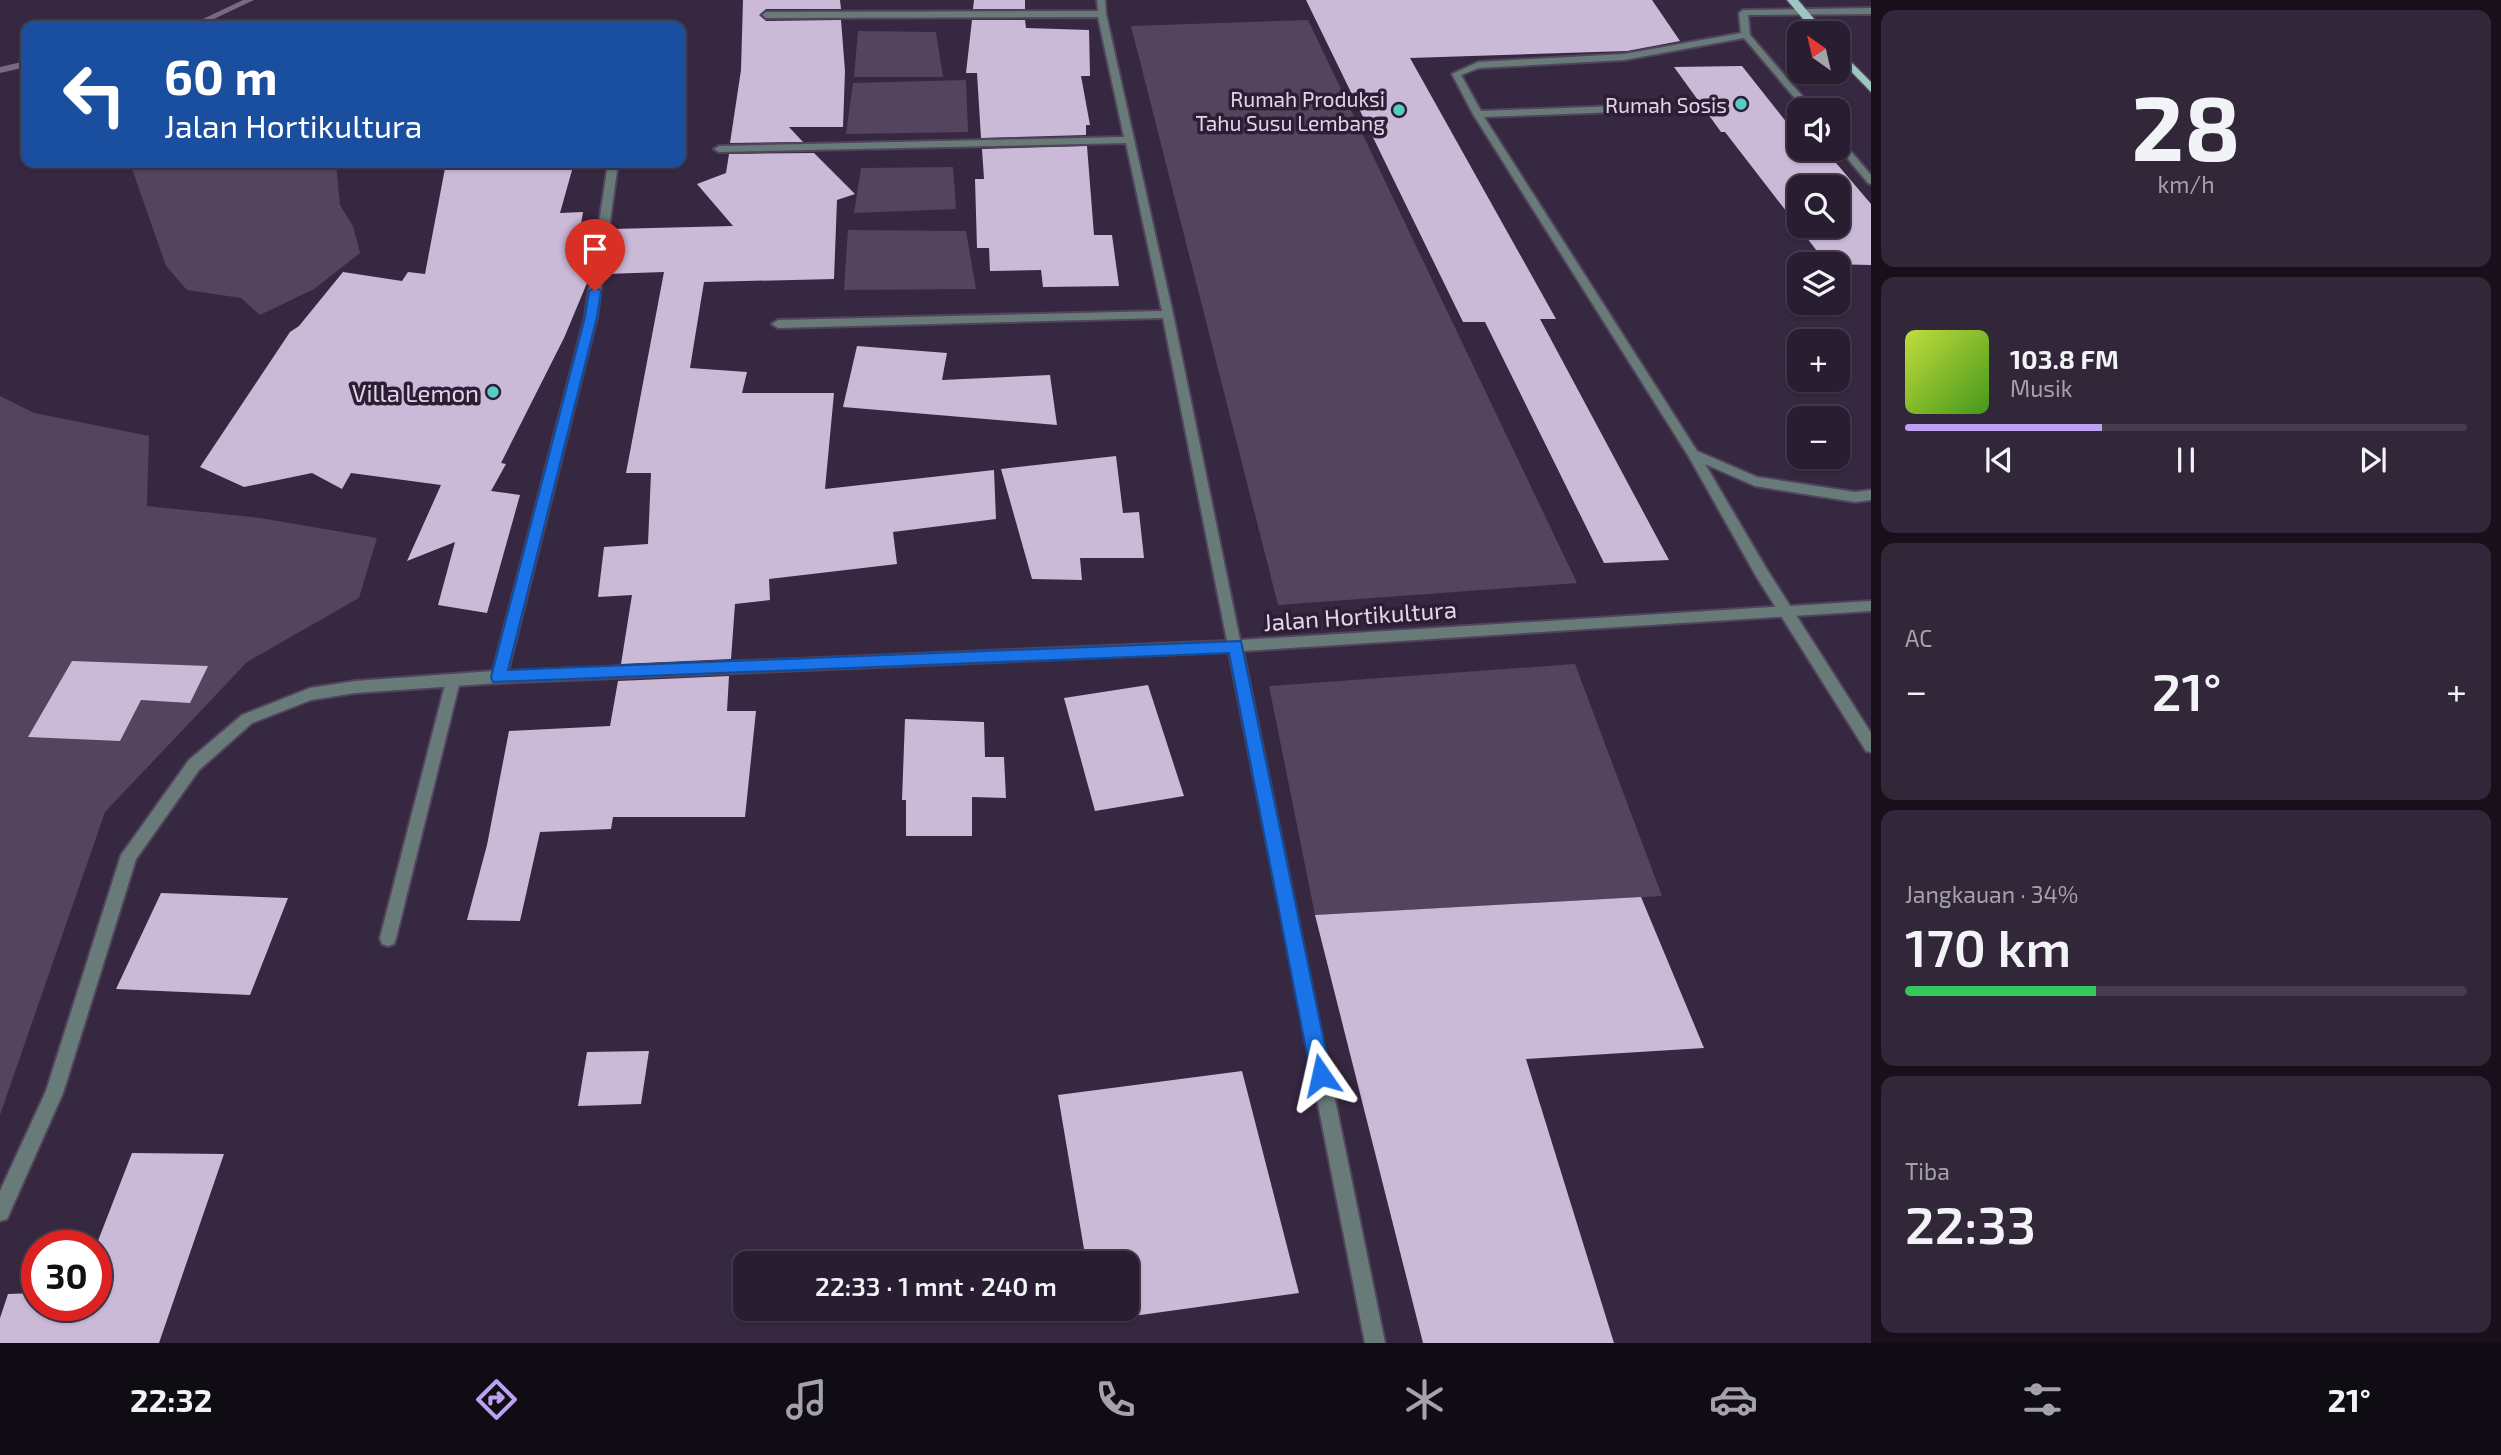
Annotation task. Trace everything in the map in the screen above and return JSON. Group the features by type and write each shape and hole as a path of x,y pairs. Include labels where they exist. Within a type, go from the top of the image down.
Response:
{"main road":[{"path":"1791,0 1811,21"},
{"path":"1850,65 1871,89"}],"street":[{"path":"766,15 1101,7 1168,314 1375,1343"},
{"path":"1800,98 1746,35 1743,13 1871,11"},
{"path":"1746,35 1624,57 1478,65 1456,74 1478,114 1693,454 1784,610 1871,746"},
{"path":"1478,114 1644,108"},
{"path":"719,149 1129,139"},
{"path":"1850,156 1871,181"},
{"path":"499,677 591,317 612,168"},
{"path":"778,324 1168,314"},
{"path":"1693,454 1755,481 1855,497 1871,495"},
{"name":"Jalan Hortikultura","path":"0,1212 54,1093 129,855 194,765 247,719 310,694 355,687 499,677 1235,646 1871,606"},
{"path":"388,938 453,681"}],"shaded area":[{"path":"1308,20 1577,583 1278,605 1131,26"},
{"path":"858,31 936,32 943,77 854,77"},
{"path":"966,80 968,132 846,134 853,83"},
{"path":"953,167 956,209 854,213 861,168"},
{"path":"132,168 336,168 340,205 353,226 360,253 314,289 260,315 241,298 187,290 166,266"},
{"path":"848,230 966,231 976,289 844,290"},
{"path":"0,396 34,413 149,436 147,506 260,518 377,538 359,598 247,662 105,812 0,1115"},
{"path":"1575,664 1662,896 1315,915 1269,686"}],"building":[{"path":"743,0 840,0 841,9 766,9 759,15 766,21 841,20 845,71 843,127 789,127 803,142 730,143 741,70"},
{"path":"974,0 1025,0 1025,9 973,9"},
{"path":"1306,0 1652,0 1680,41 1627,51 1410,58 1556,319 1540,319 1669,560 1604,563 1485,322 1463,322"},
{"path":"972,20 1025,20 1026,28 1089,30 1090,76 1081,76 1090,125 1086,125 1086,135 981,138 977,73 966,73"},
{"path":"1742,66 1787,123 1787,161 1834,161 1846,175 1787,175 1787,212 1725,132 1721,132 1674,67"},
{"path":"1087,146 1094,235 1112,235 1119,286 1043,287 1041,270 990,271 989,248 977,248 975,179 984,179 982,149"},
{"path":"814,153 855,194 837,200 834,279 704,282 690,368 747,372 742,393 834,393 825,489 994,470 996,519 893,532 897,564 769,579 770,600 735,604 731,659 621,664 632,595 598,597 604,547 648,544 651,473 626,473 664,272 606,274 612,229 733,226 697,184 726,173 729,154"},
{"path":"445,168 573,168 560,213 583,212 580,230 595,229 587,283 564,338 501,463 506,464 491,491 520,495 487,613 438,605 455,542 407,561 441,485 351,473 342,489 312,473 244,487 200,467 290,332 299,326 343,272 402,281 408,272 425,274"},
{"path":"1850,179 1871,204 1871,265 1850,265 1850,252 1818,252 1807,238 1850,238"},
{"path":"857,346 947,353 942,380 1050,375 1057,425 843,407"},
{"path":"1116,456 1123,513 1139,512 1144,558 1080,558 1082,580 1032,579 1001,469"},
{"path":"72,661 208,666 190,703 141,700 120,741 28,737"},
{"path":"729,676 727,711 756,711 745,817 613,817 611,829 540,832 520,921 467,920 487,845 509,731 610,726 618,681"},
{"path":"1148,685 1184,796 1095,811 1064,698"},
{"path":"905,719 984,722 985,757 1004,757 1006,798 972,797 972,836 906,836 906,800 902,800"},
{"path":"161,893 288,898 250,995 116,989"},
{"path":"1641,897 1704,1048 1526,1059 1614,1343 1423,1343 1315,915"},
{"path":"649,1051 641,1104 578,1106 587,1052"},
{"path":"1242,1071 1299,1293 1139,1315 1139,1251 1084,1251 1058,1095"},
{"path":"132,1153 224,1154 159,1343 0,1343 0,1318 8,1294 21,1294 21,1321 112,1321 112,1230 102,1230"}],"waterway":[{"path":"203,21 250,0"},
{"path":"0,70 21,65"}],"place":[{"name":"Rumah Sosis","path":"1741,104"},
{"name":"Rumah Produksi Tahu Susu Lembang","path":"1399,110"},
{"name":"Villa Lemon","path":"493,392"}],"route":[{"path":"595,291 591,317 499,677 1235,646 1321,1075"}]}
